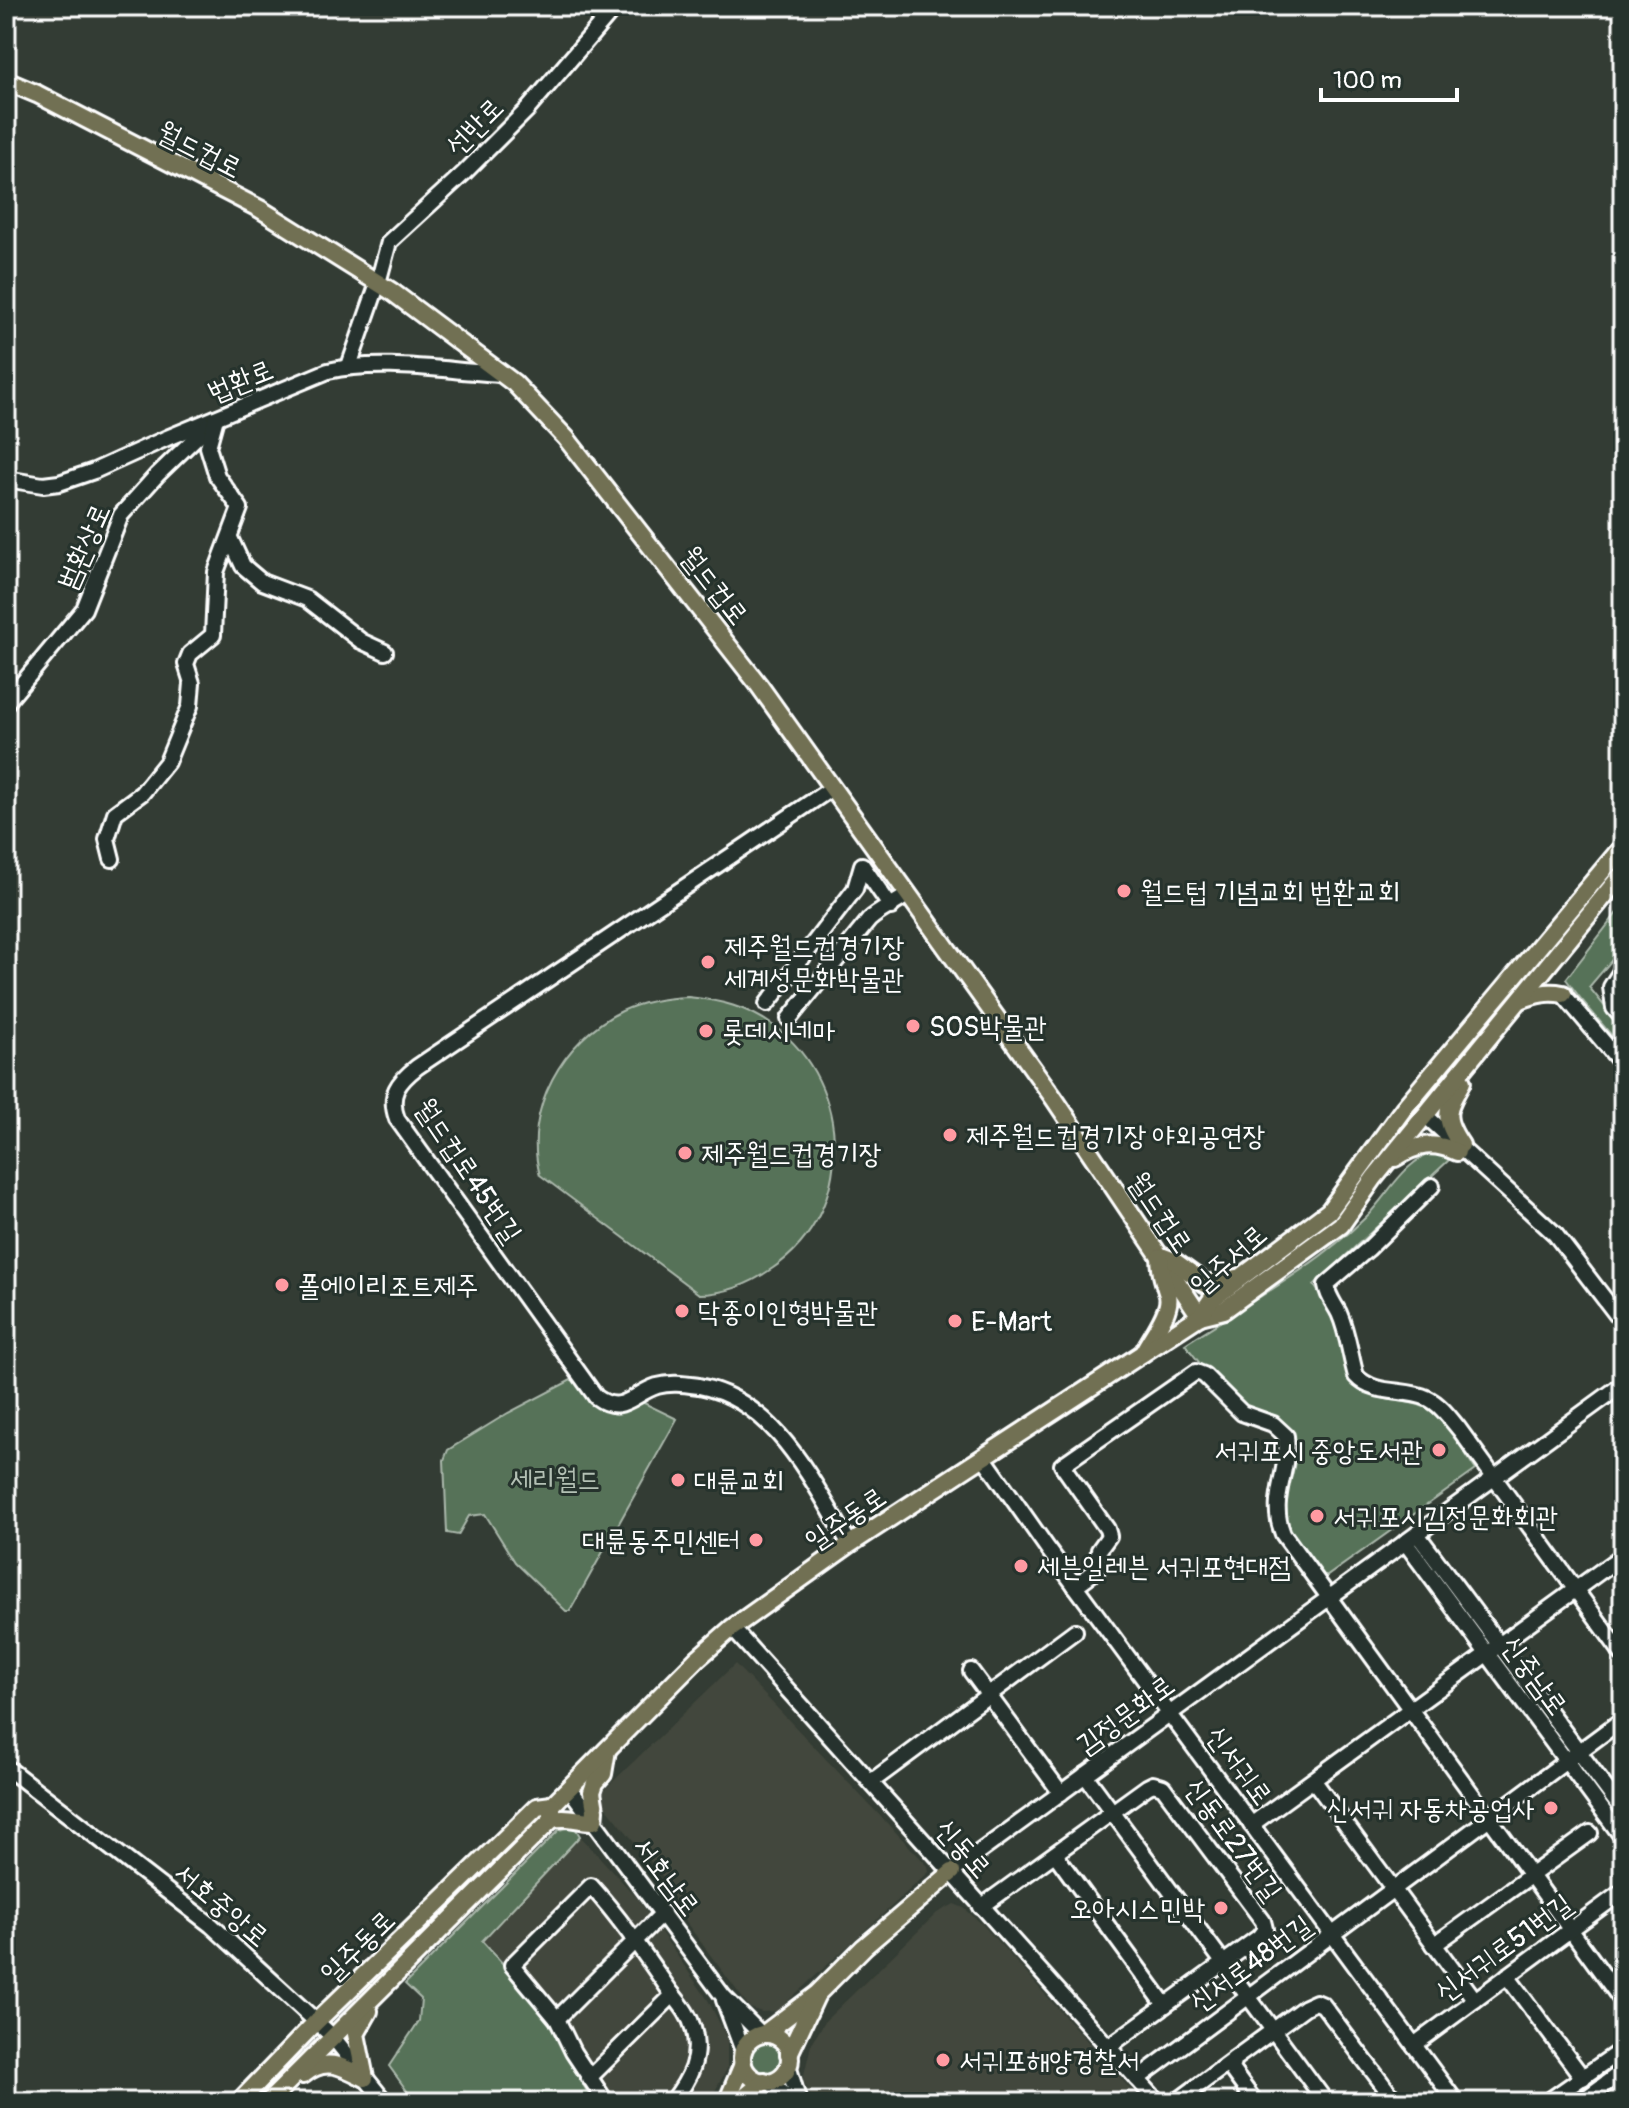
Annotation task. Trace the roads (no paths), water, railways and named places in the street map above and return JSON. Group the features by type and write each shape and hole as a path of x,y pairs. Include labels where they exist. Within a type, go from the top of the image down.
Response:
{"main road":[{"name":"월드컵로","path":"6,81 260,209 378,283 502,374 535,403 566,438 758,684 1053,1097 1200,1316"},
{"name":"일주서로","path":"1200,1316 1211,1300 1329,1211 1407,1105 1623,846"},
{"name":"일주서로","path":"1200,1316 1224,1310 1341,1225 1374,1178 1623,873"},
{"path":"1519,1001 1539,993 1563,994 1557,977 1556,956"},
{"path":"1463,1152 1447,1117 1462,1081 1475,1067 1479,1049"},
{"path":"1407,1105 1423,1118"},
{"path":"1374,1178 1393,1159 1419,1146 1434,1144 1463,1152"},
{"path":"1142,1354 1169,1306 1161,1280 1160,1255 1206,1284 1242,1277"},
{"name":"일주동로","path":"269,2101 552,1812 569,1788 698,1658 732,1628 850,1544 1200,1316"},
{"path":"552,1812 585,1822 594,1821 592,1792 603,1774 607,1750"},
{"name":"일주동로","path":"239,2102 316,2022 537,1807 552,1812"},
{"path":"727,2102 750,2040 763,2034 817,1994 864,1947 952,1872"},
{"path":"365,2078 356,2034 389,1980"},
{"path":"739,2102 766,2081 781,2076 817,1994"},
{"path":"763,2034 781,2039 789,2060"},
{"path":"743,2058 752,2077 766,2081"},
{"path":"269,2101 310,2069 322,2064 334,2063 365,2078"}],"street":[{"name":"선반로","path":"349,366 389,242 527,110 616,6"},
{"name":"법환로","path":"6,479 43,485 59,483 328,371 349,366 377,365 502,374"},
{"path":"112,859 107,839 115,813 142,793 167,762 190,706 192,683 186,664 190,654 213,635 216,572 240,508 217,476 208,447 216,418"},
{"name":"범환상로","path":"6,703 84,609 121,515 216,418"},
{"path":"230,538 243,566 262,582 307,599 361,641 385,652"},
{"name":"월드컵로45번길","path":"832,788 417,1067 398,1082 393,1104 397,1119 596,1397 619,1405 656,1387 680,1383 711,1389 747,1404 777,1432 850,1544"},
{"path":"767,1004 849,898 862,865 891,907"},
{"path":"789,1019 869,920 878,911 891,907 907,895"},
{"path":"1623,968 1611,987 1614,1008 1623,1018"},
{"path":"1563,994 1623,1065"},
{"path":"1423,1118 1526,1205 1555,1234 1623,1323"},
{"path":"1432,1186 1326,1285 1327,1295 1339,1312 1354,1370 1360,1380 1379,1389 1424,1397 1434,1402 1459,1429 1574,1590 1620,1645"},
{"path":"1075,1586 1097,1570 1099,1550 1108,1539 1108,1532 1062,1465 1196,1372 1204,1375 1242,1413 1273,1424 1286,1436 1285,1471 1276,1502 1277,1520 1283,1534 1623,2002"},
{"name":"김정문화로","path":"952,1872 1623,1384"},
{"name":"신서귀로","path":"984,1458 1456,2102"},
{"name":"신중남로","path":"1411,1538 1573,1757 1623,1838"},
{"path":"1251,1825 1623,1555"},
{"name":"신동로","path":"732,1628 1158,2102"},
{"path":"871,1782 1075,1631"},
{"path":"971,1671 1061,1793"},
{"name":"신서로48번길","path":"1137,2079 1623,1719"},
{"name":"신중남로","path":"1573,1757 1623,1811"},
{"name":"서호중앙로","path":"6,1767 211,1925 332,2036 385,2102"},
{"path":"1085,1775 1326,2102"},
{"path":"1314,1781 1475,2000"},
{"name":"신동로27번길","path":"981,1907 1153,1784 1163,1787 1265,1927 1259,1937 1108,2047"},
{"name":"서호남로","path":"569,1788 723,1996"},
{"path":"1434,1945 1590,1833"},
{"path":"1055,1854 1165,2005"},
{"path":"606,2102 589,2078 557,2019 512,1965 591,1886 688,2014 694,2029 694,2066 685,2086 672,2102"},
{"name":"신서귀로51번길","path":"1414,2045 1623,1891"},
{"path":"557,2019 663,1913"},
{"path":"1507,1976 1583,2078"},
{"path":"589,2078 673,1995"},
{"path":"723,1996 763,2034"},
{"path":"723,1996 743,2058"},
{"path":"1176,2102 1273,2029 1316,2002 1323,2005 1396,2102"},
{"path":"1547,2102 1623,2049"},
{"path":"1234,2059 1231,2069 1255,2102"},
{"path":"789,2060 796,2102"},
{"path":"1581,2102 1623,2071"},
{"path":"766,2081 796,2102"}],"place":[{"name":"월드텁 기념교회 법환교회","path":"1124,891"},
{"name":"제주월드컵경기장 세계성문화박물관","path":"708,962"},
{"name":"SOS박물관","path":"913,1026"},
{"name":"롯데시네마","path":"706,1031"},
{"name":"제주월드컵경기장 야외공연장","path":"950,1135"},
{"name":"제주월드컵경기장","path":"685,1153"},
{"name":"폴에이리조트제주","path":"282,1285"},
{"name":"닥종이인형박물관","path":"682,1311"},
{"name":"E-Mart","path":"955,1321"},
{"name":"서귀포시 중앙도서관","path":"1439,1450"},
{"name":"대륜교회","path":"678,1480"},
{"name":"서귀포시김정문화회관","path":"1317,1516"},
{"name":"대륜동주민센터","path":"756,1540"},
{"name":"세븐일레븐 서귀포현대점","path":"1021,1566"},
{"name":"신서귀 자동차공업사","path":"1551,1808"},
{"name":"오아시스민박","path":"1221,1908"},
{"name":"서귀포해양경찰서","path":"943,2060"}],"park label":[{"name":"세리월드","path":"555,1478"}]}
